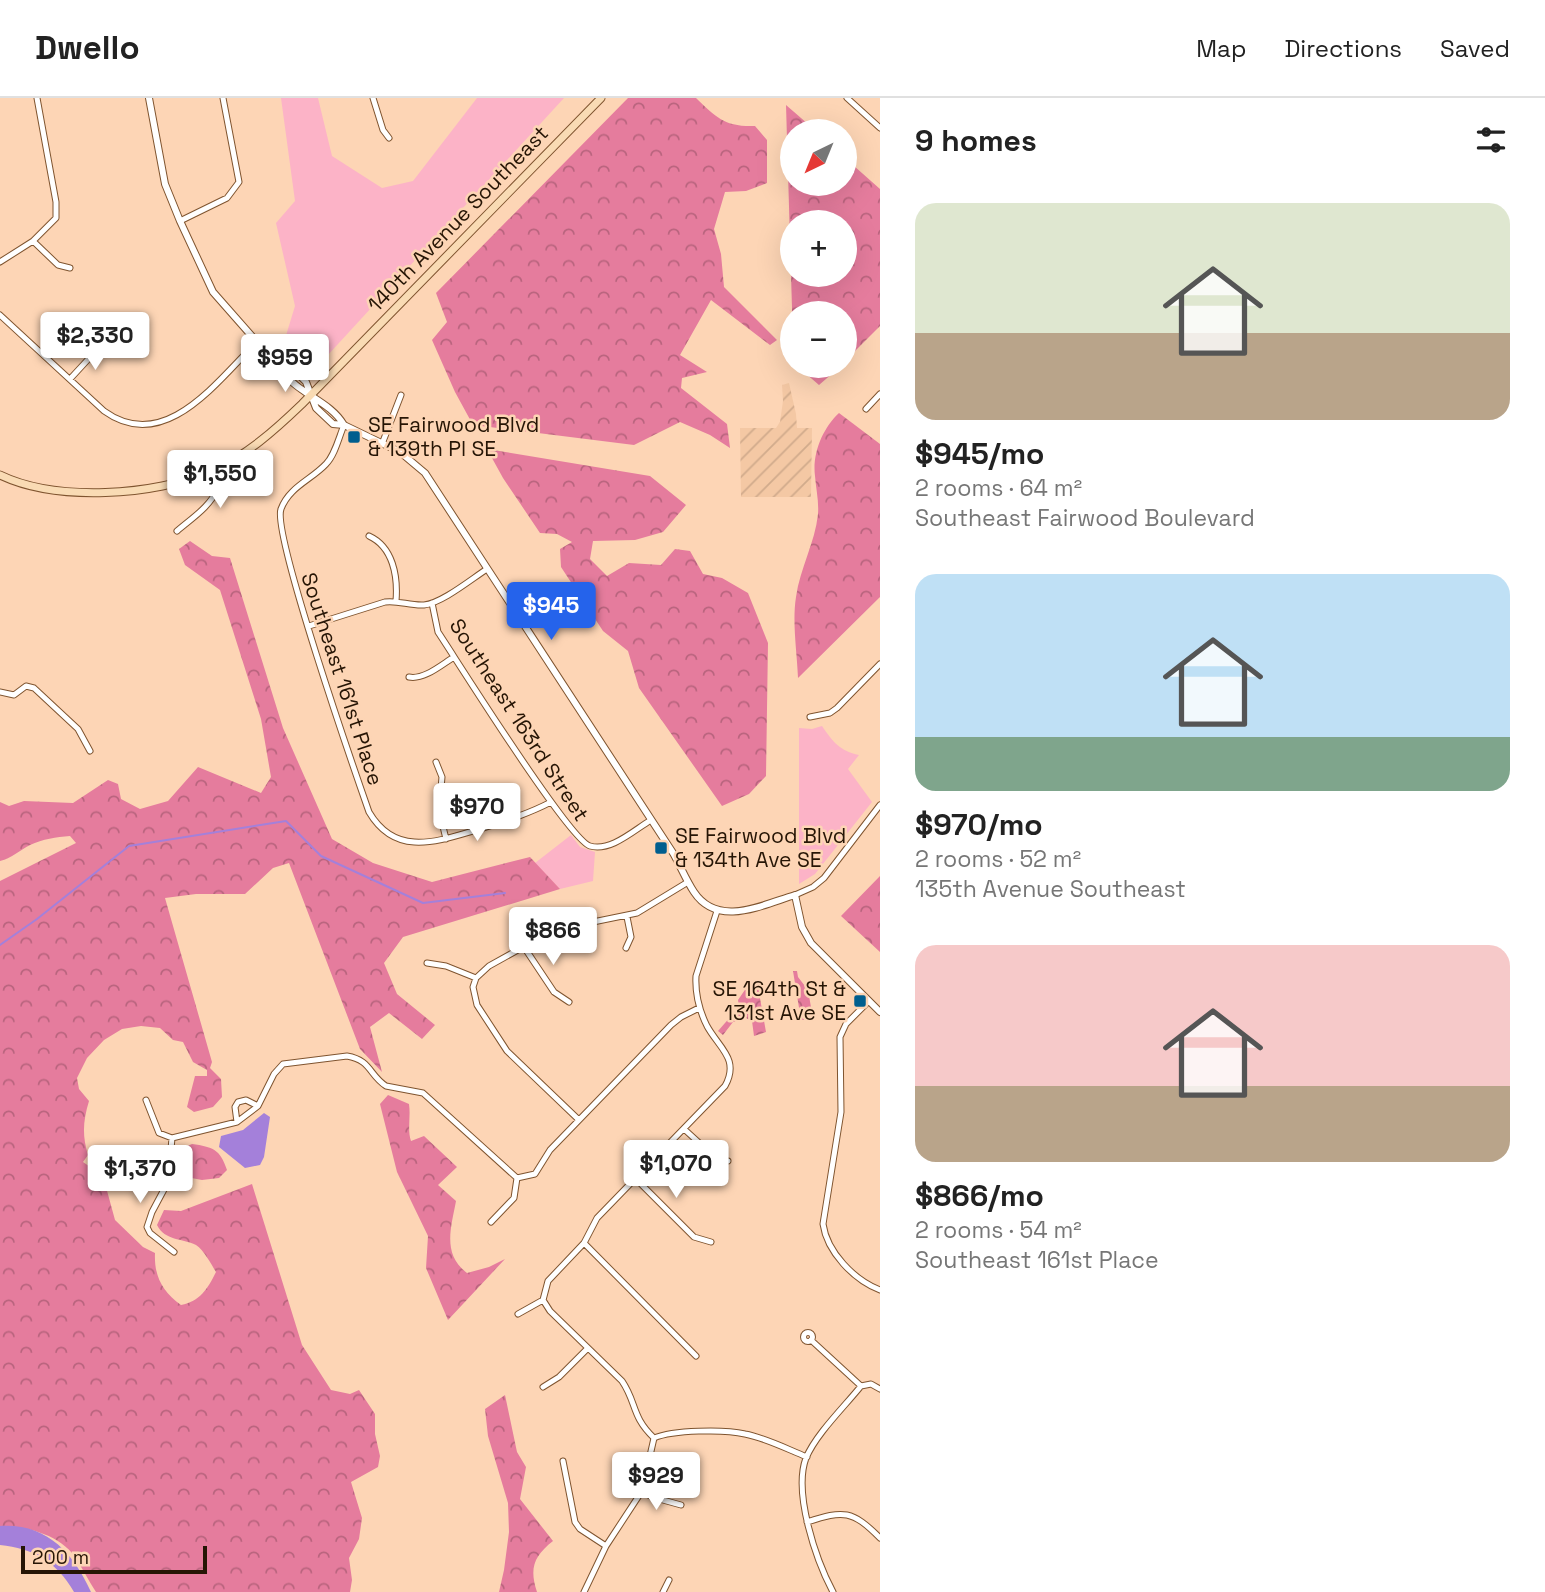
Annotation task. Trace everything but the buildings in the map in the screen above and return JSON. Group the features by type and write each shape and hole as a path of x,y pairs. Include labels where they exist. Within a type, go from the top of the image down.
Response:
{"main road":[{"name":"140th Avenue Southeast","path":"0,475 51,489 85,494 162,486 212,471 252,447 280,426 311,395 601,98"}],"street":[{"path":"0,262 33,241 55,218 56,202 37,98"},
{"path":"149,98 165,184 213,292 257,342 267,343 306,382 316,408 333,424 344,425 382,444 409,459 425,473 673,853 698,898 718,911 742,911 813,887 824,878 880,805"},
{"path":"180,220 227,198 239,182 223,98"},
{"path":"373,98 383,130 389,138"},
{"path":"847,98 880,128"},
{"path":"33,241 58,265 71,268"},
{"path":"0,315 113,417 135,424 162,423 191,407 257,342"},
{"path":"70,379 94,353 108,348"},
{"path":"866,408 880,394"},
{"path":"382,444 401,395"},
{"name":"Southeast 161st Place","path":"344,425 328,462 307,477 288,496 279,516 289,564 369,812 378,826 398,839 414,843 446,839"},
{"path":"177,531 208,505 214,496 218,488 212,471"},
{"path":"369,536 383,546 393,564 397,583 396,601"},
{"path":"309,626 396,601 418,605 432,603 487,569"},
{"name":"Southeast 163rd Street","path":"432,603 438,632 551,802 579,839 591,846 607,846 651,820"},
{"path":"409,677 424,676 454,657"},
{"path":"810,717 830,713 837,708 880,664"},
{"path":"0,692 10,695 26,686 34,688 78,729 90,751"},
{"path":"436,762 442,777 439,810 446,839 530,813 551,802"},
{"path":"579,1120 507,1051 477,1005 473,987 476,978 489,966 554,930 592,921 627,917 688,882"},
{"path":"795,895 802,927 811,943 880,1012"},
{"path":"518,1314 542,1300 548,1281 584,1243 597,1218 725,1086 730,1077 728,1057 708,1028 699,1008 696,976 718,911"},
{"path":"626,948 631,937 627,917"},
{"path":"524,947 554,992 569,1002"},
{"path":"427,963 446,966 476,978"},
{"path":"869,1001 846,1024 840,1037 841,1112 823,1224 826,1237 840,1259 858,1277 880,1290"},
{"path":"517,1178 535,1174 550,1150 670,1025 699,1008"},
{"path":"146,1100 159,1133 172,1138 237,1122 258,1105 274,1074 283,1064 355,1057 367,1064 381,1083 423,1093 517,1178"},
{"path":"237,1122 235,1107 238,1102 246,1100 258,1105"},
{"path":"684,1129 718,1160 728,1161"},
{"path":"172,1138 168,1181 147,1227 150,1233 174,1252"},
{"path":"634,1177 694,1237 711,1242"},
{"path":"491,1223 514,1198 517,1178"},
{"path":"584,1243 696,1356"},
{"path":"542,1300 587,1349 622,1381 640,1425 654,1438"},
{"path":"811,1340 862,1385"},
{"path":"542,1387 559,1377 587,1349"},
{"path":"833,1592 807,1522 802,1500 802,1474 815,1443 862,1385 871,1384 880,1389"},
{"path":"654,1438 667,1433 734,1432 747,1434 807,1457"},
{"path":"584,1592 606,1546 642,1491 654,1438"},
{"path":"563,1461 575,1522 580,1529 606,1546"},
{"path":"642,1491 652,1497 681,1505"},
{"path":"807,1522 832,1514 851,1515 863,1521 880,1538"},
{"path":"663,1592 668,1580"}],"shaded area":[{"path":"281,98 318,98 332,156 382,188 413,181 477,98 564,98 327,356 308,364 284,342 295,306 276,223 295,201"},
{"path":"789,383 797,428 812,428 811,497 741,497 740,428 776,428 780,422 783,401 782,385"},
{"path":"822,726 838,745 859,755 848,769 872,802 815,874 799,884 799,728 812,729"},
{"path":"571,835 580,847 595,852 593,881 560,889 535,863"},
{"path":"264,1113 270,1117 264,1157 260,1165 245,1168 219,1147 221,1136 243,1130"},
{"path":"0,1526 31,1529 56,1543 76,1564 91,1592 74,1592 60,1572 43,1558 23,1549 0,1545"}],"green space":[{"path":"628,98 696,98 722,120 736,125 755,126 767,140 767,183 746,191 725,192 714,229 721,254 724,287 777,340 770,345 711,300 680,355 707,372 682,378 681,388 727,424 730,448 710,435 680,422 634,445 473,425 432,340 447,322 436,293"},
{"path":"786,105 802,119 786,119"},
{"path":"858,170 880,189 880,326 857,349 857,301 792,301 791,287 857,287 857,210 789,210 789,196 858,196"},
{"path":"811,378 827,378 819,385"},
{"path":"839,413 880,444 880,597 798,678 795,607 798,586 818,514 815,459 824,433"},
{"path":"487,449 650,476 686,505 663,532 635,540 593,541 590,559 607,576 629,563 661,565 675,549 690,551 703,574 722,578 748,593 768,643 766,776 749,794 722,806 639,688 628,651 603,631 561,567 560,549 572,542 557,534 540,533"},
{"path":"190,541 212,556 230,558 283,728 332,839 373,863 432,882 530,857 560,889 403,937 384,963 397,994 435,1025 422,1039 389,1013 370,1027 382,1072 360,1049 289,863 273,868 245,894 196,894 165,898 212,1062 210,1068 221,1079 222,1097 213,1107 194,1112 187,1107 195,1076 207,1076 207,1070 193,1062 183,1042 173,1040 160,1028 141,1026 122,1029 104,1040 87,1058 77,1078 79,1089 89,1101 84,1128 88,1155 83,1162 103,1176 115,1220 143,1247 155,1253 160,1282 169,1294 181,1305 193,1301 206,1289 216,1272 196,1245 169,1237 160,1230 157,1225 164,1210 181,1211 252,1184 302,1345 331,1390 350,1394 359,1390 375,1414 375,1434 380,1456 378,1467 351,1482 362,1518 359,1539 349,1558 352,1580 350,1592 96,1592 72,1553 58,1541 30,1530 0,1526 0,881 76,843 70,836 45,840 0,861 0,802 9,806 24,801 73,803 108,780 118,784 121,799 140,809 168,801 198,767 261,793 271,777 261,719 220,590 185,565 179,549"},
{"path":"880,876 880,952 841,916"},
{"path":"793,971 797,971 798,977 808,990 812,1013 807,1020 801,1020"},
{"path":"751,981 758,987 766,1032 754,1036 752,1021 746,1018 733,1022 723,1035 718,1031 739,1007 738,1000"},
{"path":"388,1095 409,1104 411,1141 424,1136 457,1167 438,1185 456,1201 450,1240 454,1258 459,1266 467,1273 505,1259 448,1320 426,1268 428,1236 397,1172 380,1104"},
{"path":"192,1144 215,1150 227,1170 219,1178 202,1180 181,1176 177,1159 179,1150"},
{"path":"505,1395 517,1452 526,1467 520,1499 553,1541 541,1552 535,1563 533,1576 537,1592 499,1592 509,1532 508,1503 488,1436 485,1409"}],"waterway":[{"path":"0,945 129,846 286,821 321,856 423,903 505,893"}],"place":[{"name":"SE Fairwood Blvd & 139th Pl SE","path":"354,437"},
{"name":"SE Fairwood Blvd & 134th Ave SE","path":"661,848"},
{"name":"SE 164th St & 131st Ave SE","path":"860,1001"}]}
